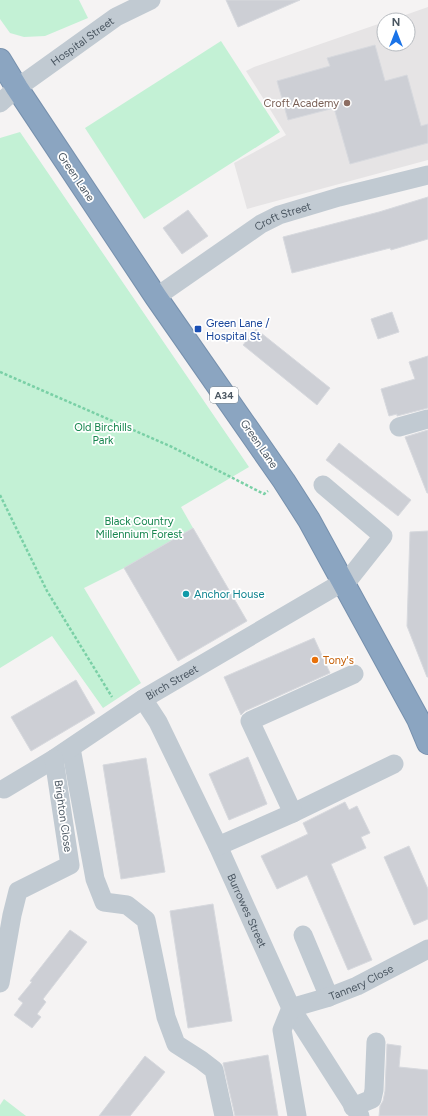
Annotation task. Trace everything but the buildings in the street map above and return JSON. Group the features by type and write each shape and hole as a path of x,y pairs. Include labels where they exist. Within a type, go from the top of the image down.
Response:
{"highway":[{"name":"Green Lane","path":"0,60 156,297 284,481 309,520 344,583 423,717 428,743"}],"street":[{"name":"Hospital Street","path":"0,102 17,88 116,17 151,0"},
{"name":"Croft Street","path":"156,297 260,224 279,215 339,197 428,175"},
{"path":"399,427 428,419"},
{"path":"323,485 384,536 344,583"},
{"name":"Birch Street","path":"4,789 71,748 143,699 344,583"},
{"path":"293,813 250,721 354,674"},
{"name":"Burrowes Street","path":"143,699 158,722 218,846 291,1008 357,1111"},
{"path":"71,748 95,879 104,902 127,905 146,920 166,1017 176,1044 214,1070 224,1116"},
{"name":"Brighton Close","path":"0,983 12,915 18,891 70,865 54,759"},
{"path":"218,846 293,813 394,764"},
{"path":"303,935 329,997"},
{"name":"Tannery Close","path":"291,1008 329,997 357,986 428,949"},
{"path":"291,1008 282,1030 297,1116"},
{"path":"357,1111 372,1099 374,1090 376,1042"}],"path":[{"path":"0,372 172,447 264,494 284,481"},
{"path":"0,495 47,591 122,714"}],"shaded area":[{"name":"Croft Academy","path":"428,7 428,160 247,209 234,163 286,135 246,71 376,25 376,52 416,52 416,12 414,12"}],"green space":[{"path":"0,0 79,0 88,18 45,36 24,37 10,33 0,19"},
{"path":"221,41 280,132 144,219 85,128"},
{"name":"Old Birchills Park","path":"20,132 249,467 181,507 193,528 124,568 84,588 141,683 103,708 52,636 0,668 0,138"},
{"path":"4,1099 26,1116 0,1116 0,1105"}],"place":[{"name":"Croft Academy","path":"347,103"},
{"name":"Green Lane / Hospital St","path":"198,329"},
{"name":"Anchor House","path":"186,594"},
{"name":"Tony's","path":"315,660"}],"park label":[{"name":"Black Country Millennium Forest","path":"139,527"}]}
